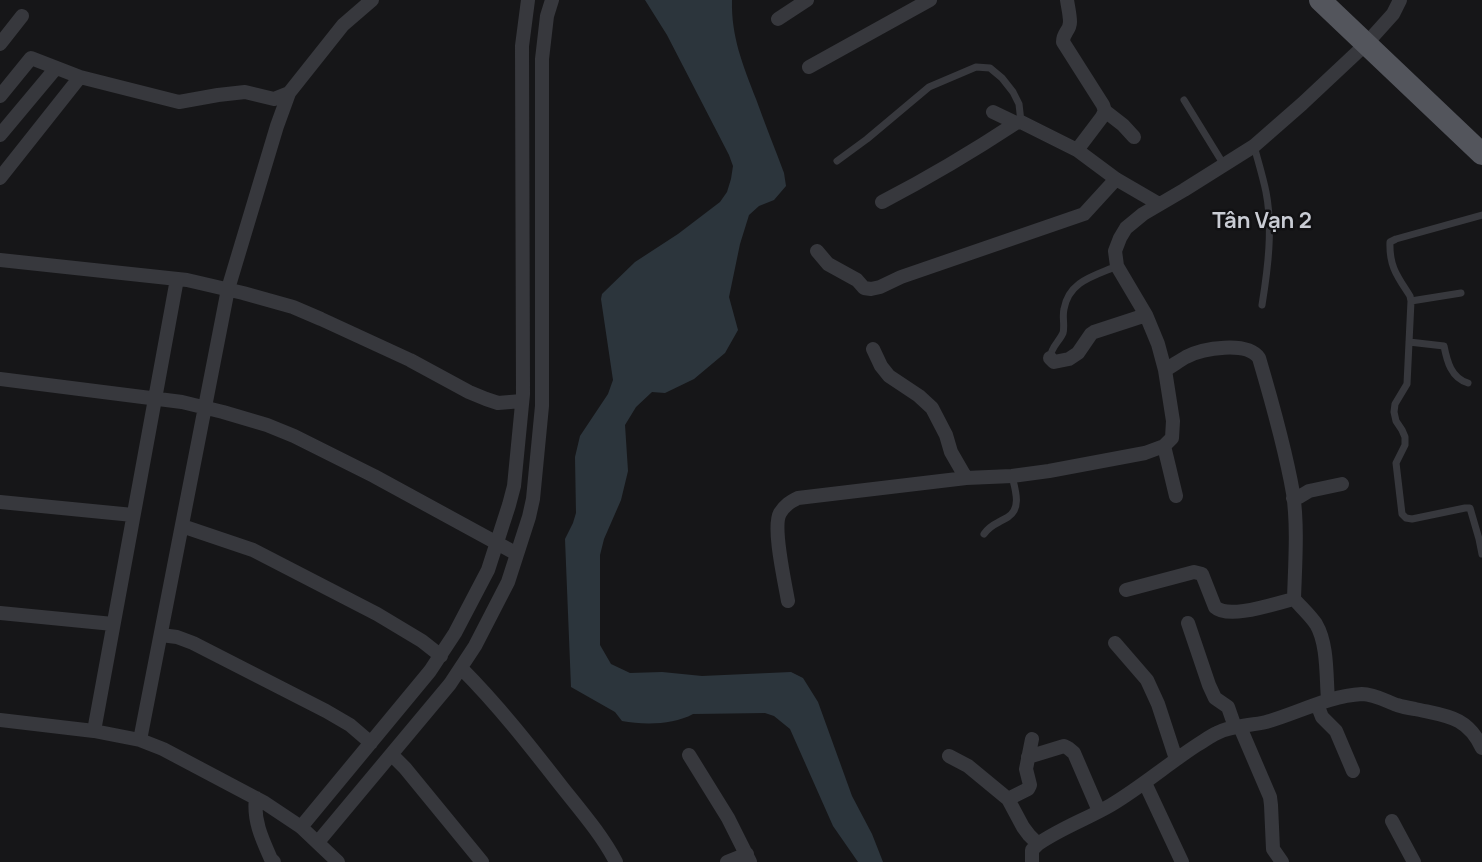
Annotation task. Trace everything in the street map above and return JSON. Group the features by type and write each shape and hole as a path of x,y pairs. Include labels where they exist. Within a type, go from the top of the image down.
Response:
{"main road":[{"path":"1320,0 1482,154"}],"street":[{"path":"140,740 228,289 277,126 289,93 343,25 372,0"},
{"path":"318,842 392,755 461,668 508,582 532,509 542,406 542,59 552,0"},
{"path":"778,19 807,0"},
{"path":"809,67 930,0"},
{"path":"1067,0 1070,21 1063,35 1063,42 1105,111 1134,137"},
{"path":"788,601 777,535 779,515 787,503 798,498 966,478 1012,476 1049,471 1145,453 1164,446 1172,438 1173,428 1165,370 1158,344 1146,315 1117,266 1115,251 1123,233 1143,214 1254,146 1366,44 1393,14 1400,0"},
{"path":"301,827 441,656 488,570 512,496 522,401 522,46 527,1"},
{"path":"0,44 22,16"},
{"path":"0,96 31,58 80,77 179,102 246,92 274,99 289,93"},
{"path":"0,135 56,68"},
{"path":"0,178 80,77"},
{"path":"522,106 542,104"},
{"path":"1077,150 1105,111"},
{"path":"993,112 1077,150 1116,179 1159,204"},
{"path":"882,202 1018,123"},
{"path":"817,251 828,264 857,280 864,288 871,290 901,277 1084,214 1116,179"},
{"path":"0,260 177,279 228,289 293,307 410,360 486,399 498,403 522,401"},
{"path":"94,731 177,279"},
{"path":"1050,358 1054,362 1069,359 1078,353 1091,334 1146,315"},
{"path":"1165,370 1197,352 1226,348 1242,348 1255,352 1259,358 1278,427 1293,498 1296,543 1294,599 1321,634 1324,649 1322,717 1336,731 1353,771"},
{"path":"873,349 889,376 919,396 932,408 946,435 951,452 966,478"},
{"path":"0,379 182,402 267,425 374,476 517,554"},
{"path":"1164,446 1176,496"},
{"path":"1293,498 1310,491 1342,484"},
{"path":"0,502 134,515"},
{"path":"182,526 253,550 377,614 413,635 441,656"},
{"path":"1126,590 1194,572 1202,574 1215,607 1219,611 1234,613 1294,599"},
{"path":"0,613 113,624"},
{"path":"1188,623 1215,698 1228,707 1270,796 1273,849 1282,862"},
{"path":"161,635 177,637 193,643 276,685 350,725 371,743"},
{"path":"1115,643 1147,680 1158,704 1176,759"},
{"path":"461,668 487,694 527,742 597,832 616,862"},
{"path":"1032,862 1032,850 1038,844 1099,811 1144,783 1218,732 1266,722 1322,702 1364,694 1399,706 1452,717 1469,728 1482,748"},
{"path":"0,720 94,731 140,740 163,749 256,798 301,827 338,862"},
{"path":"1008,799 1028,789 1030,785 1026,769 1032,740"},
{"path":"1029,758 1064,746 1071,750 1099,811"},
{"path":"392,755 482,862"},
{"path":"689,755 724,810 748,858 727,862"},
{"path":"949,756 968,766 1008,799 1023,827 1038,844"},
{"path":"1144,783 1182,862"},
{"path":"256,798 255,810 259,828 274,862"},
{"path":"1392,821 1414,862"}],"lane":[{"path":"837,161 929,87 976,67 990,68 1013,92 1019,104 1018,123"},
{"path":"1184,100 1224,165"},
{"path":"1254,146 1266,192 1269,225 1262,305"},
{"path":"1482,215 1390,242 1393,270 1411,301 1407,384 1395,404 1394,412 1396,422 1405,437 1405,445 1396,463 1402,514 1412,519 1470,508 1482,554"},
{"path":"1050,358 1051,350 1064,331 1063,312 1066,298 1073,288 1083,280 1117,266"},
{"path":"1411,301 1461,292"},
{"path":"1409,342 1444,345 1447,362 1454,374 1468,383"},
{"path":"984,534 987,529 1010,516 1014,511 1016,496 1012,476"}],"shaded area":[{"path":"645,0 732,0 739,51 784,173 786,186 774,200 759,206 749,215 740,244 729,297 738,330 725,353 694,379 665,393 652,392 636,407 625,425 628,471 621,500 604,539 600,555 600,645 611,664 630,673 662,672 702,676 791,672 803,678 818,702 852,796 872,834 883,862 858,862 833,826 790,729 774,716 765,713 693,714 668,722 622,721 615,712 571,687 565,539 576,513 575,457 580,436 608,394 613,380 602,294 635,262 678,234 720,202 727,192 733,166 667,35"}],"district":[{"name":"Tân Vạn 2","path":"1262,222"}]}
